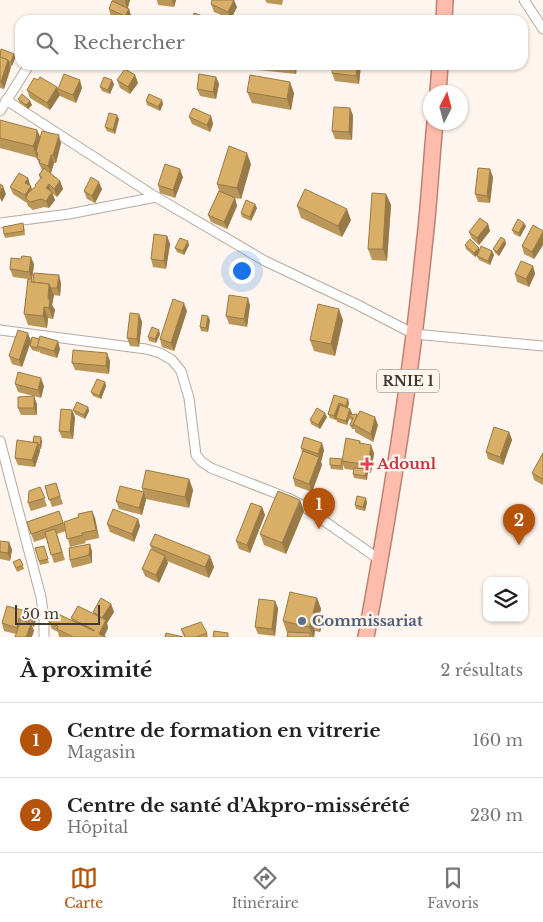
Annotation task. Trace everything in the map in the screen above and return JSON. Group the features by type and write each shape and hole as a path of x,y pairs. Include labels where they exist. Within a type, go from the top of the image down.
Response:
{"highway":[{"path":"444,15 445,0"},
{"path":"439,85 440,70"},
{"name":"RNIE 1","path":"366,637 395,472 414,334 434,130"}],"street":[{"path":"524,0 543,30"},
{"path":"0,111 26,70"},
{"path":"6,100 156,197 266,261 414,334 543,346"},
{"path":"0,222 69,214 156,197"},
{"path":"0,330 146,349 166,356 181,370 189,398 196,455 202,462 212,468 300,504 380,560"},
{"path":"0,441 41,597 44,637"}],"building":[{"path":"212,0 234,0 228,12 211,4"},
{"path":"112,1 129,9 126,15 123,15 109,9"},
{"path":"1,49 14,54 11,62 0,57"},
{"path":"0,57 8,60 1,82 0,81"},
{"path":"124,70 135,75 128,87 117,80"},
{"path":"332,70 357,70 356,76 332,73"},
{"path":"64,74 80,80 73,95 58,89"},
{"path":"199,74 216,77 213,92 197,89"},
{"path":"250,75 290,82 287,99 247,92"},
{"path":"40,77 57,87 47,103 27,90 34,78 38,80"},
{"path":"104,77 112,80 108,90 100,87"},
{"path":"22,94 30,101 26,105 18,99"},
{"path":"149,94 162,100 158,107 146,101"},
{"path":"334,107 350,108 349,132 332,131"},
{"path":"193,108 211,116 207,125 189,117"},
{"path":"109,113 117,115 113,130 105,127"},
{"path":"0,120 37,130 33,146 0,138"},
{"path":"42,131 59,135 48,166 39,163 40,160 37,159 38,153 36,152"},
{"path":"229,146 247,153 237,188 217,184"},
{"path":"165,164 180,169 173,190 158,185"},
{"path":"44,168 60,181 54,189 49,184 46,188 52,192 46,201 41,199 30,202 26,198 28,193 42,177 39,175"},
{"path":"478,168 490,169 487,196 475,194"},
{"path":"19,173 28,178 25,183 31,186 25,195 10,187"},
{"path":"91,177 99,182 92,196 84,191"},
{"path":"305,189 347,209 338,226 297,206"},
{"path":"219,191 235,198 224,222 208,215"},
{"path":"372,193 386,194 383,249 368,249"},
{"path":"246,200 255,204 250,217 241,213"},
{"path":"480,218 488,224 477,238 469,232"},
{"path":"518,219 524,223 519,233 512,230"},
{"path":"23,223 24,231 4,234 3,227"},
{"path":"533,225 543,232 532,252 522,246"},
{"path":"154,234 167,236 164,261 151,259"},
{"path":"501,237 505,240 497,252 493,249"},
{"path":"180,238 188,241 183,251 175,248"},
{"path":"470,239 479,248 474,253 465,245"},
{"path":"481,246 492,251 488,261 477,256"},
{"path":"22,256 31,257 29,272 10,269 11,258 21,259"},
{"path":"521,261 533,266 526,279 515,274"},
{"path":"34,273 59,275 57,288 51,288 49,284 33,282"},
{"path":"28,279 32,279 31,282 49,284 49,308 44,307 43,316 24,314"},
{"path":"229,295 248,298 244,319 226,316"},
{"path":"173,299 184,303 171,343 160,339"},
{"path":"318,304 339,309 331,344 310,340"},
{"path":"130,313 139,314 137,339 127,338"},
{"path":"202,315 208,316 206,328 200,327"},
{"path":"152,327 159,330 155,339 148,337"},
{"path":"18,330 28,333 19,360 9,356"},
{"path":"40,336 58,341 54,351 37,346"},
{"path":"32,337 39,339 37,348 30,346"},
{"path":"73,350 107,353 106,366 72,363"},
{"path":"18,372 41,378 38,390 15,384"},
{"path":"97,379 105,382 99,396 91,392"},
{"path":"334,395 348,399 346,406 339,403 334,416 328,414"},
{"path":"34,396 34,408 18,408 18,397"},
{"path":"77,402 88,407 84,415 73,410"},
{"path":"340,405 350,409 346,421 336,418"},
{"path":"317,408 325,413 318,425 310,420"},
{"path":"61,409 72,410 70,432 59,431"},
{"path":"360,411 375,417 371,434 353,424"},
{"path":"357,414 353,426 350,425 353,418 348,415"},
{"path":"494,427 509,432 500,457 486,452"},
{"path":"34,436 41,437 40,446 38,443 33,442"},
{"path":"304,437 322,443 318,454 301,448"},
{"path":"346,438 371,445 368,465 342,461"},
{"path":"17,440 38,443 32,460 15,458"},
{"path":"303,451 319,457 309,484 293,478"},
{"path":"543,453 543,479 532,473"},
{"path":"330,458 342,459 341,466 330,465"},
{"path":"354,468 366,469 365,476 353,474"},
{"path":"146,470 189,479 185,497 142,488"},
{"path":"56,483 60,496 49,500 45,486"},
{"path":"120,486 144,492 139,508 116,501"},
{"path":"40,487 45,498 28,503 29,491"},
{"path":"278,491 300,500 282,543 260,534"},
{"path":"357,496 366,498 363,507 355,505"},
{"path":"251,503 262,507 247,545 236,541"},
{"path":"113,509 138,519 132,534 107,524"},
{"path":"59,511 63,523 31,534 27,522"},
{"path":"92,511 96,530 67,539 64,522 79,517 78,514"},
{"path":"55,529 62,552 51,555 45,532"},
{"path":"155,534 210,556 205,567 150,545"},
{"path":"0,541 9,542 8,553 0,552"},
{"path":"90,544 89,555 70,560 69,548"},
{"path":"44,546 48,559 39,561 35,548"},
{"path":"151,549 165,556 156,575 142,569"},
{"path":"20,559 23,565 16,568 13,562"},
{"path":"290,592 317,598 313,613 318,614 316,621 311,620 309,627 283,621"},
{"path":"101,598 111,604 102,618 93,612"},
{"path":"259,599 275,601 272,629 255,627"},
{"path":"7,606 33,613 31,619 19,618 17,628 2,623"},
{"path":"78,606 106,620 99,634 106,637 73,637 57,629 58,626 49,622 54,612 94,631 71,618"},
{"path":"21,620 31,624 26,637 15,637"},
{"path":"201,622 207,633 196,637 186,637 181,629"},
{"path":"214,631 228,633 228,637 213,637"},
{"path":"288,632 310,633 310,637 287,637"},
{"path":"166,633 183,637 165,637"}],"place":[{"name":"Adounl","path":"367,464"},
{"name":"Centre de formation en vitrerie","path":"319,529"},
{"name":"Centre de santé d'Akpro-missérété","path":"519,545"},
{"name":"Commissariat","path":"302,621"}]}
